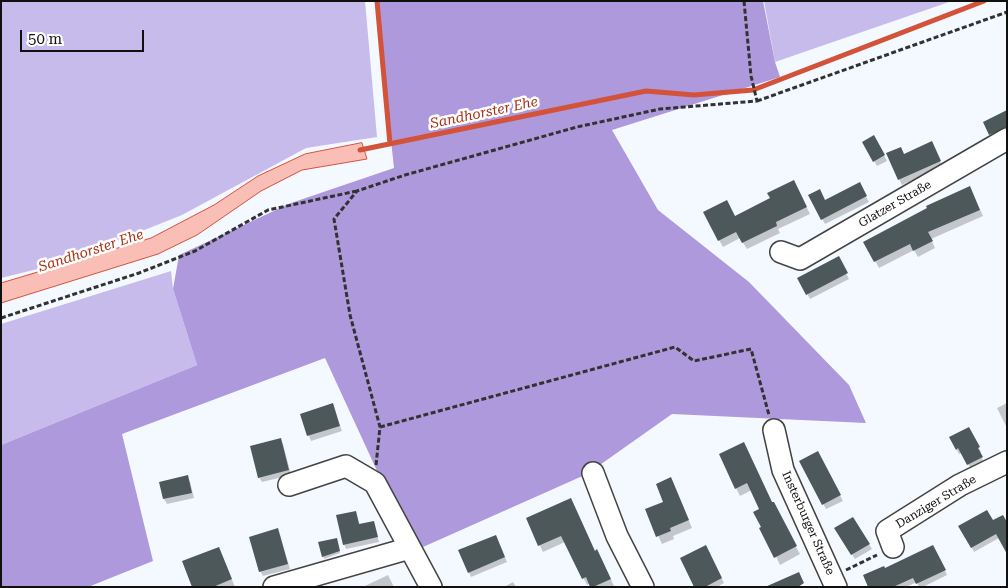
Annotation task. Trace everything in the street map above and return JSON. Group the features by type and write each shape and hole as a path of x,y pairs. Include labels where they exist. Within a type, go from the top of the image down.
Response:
{"street":[{"name":"Glatzer Straße","path":"781,252 800,259 1007,139"},
{"name":"Insterburger Straße","path":"774,430 783,470 834,582"},
{"name":"Danziger Straße","path":"893,547 887,531 960,485 1007,462"},
{"path":"289,485 346,466 375,483 431,587"},
{"path":"593,474 617,536 643,587"},
{"path":"274,587 410,548"}],"path":[{"path":"744,1 751,76 757,100"},
{"path":"1,318 139,272 195,251 268,210 357,191 405,175 577,127 660,109 757,100 1007,12"},
{"path":"357,191 334,219 350,315 380,427 375,483"},
{"path":"380,427 674,347 694,361 752,349 774,430"},
{"name":"Danziger Straße","path":"834,582 893,547"}],"shaded area":[{"path":"1,1 365,1 377,137 306,148 182,215 62,263 1,278"},
{"path":"376,1 763,1 775,62 780,77 612,130 658,210 749,282 849,385 866,423 672,414 587,474 414,551 325,358 122,434 153,561 88,587 1,587 1,445 197,365 173,289 179,255 291,203 394,168"},
{"path":"764,1 952,1 775,62"},
{"path":"362,143 367,159 302,170 261,191 197,235 158,254 1,303 1,283 151,238 214,205 258,176 305,154"},
{"path":"171,271 173,289 197,365 1,445 1,324"}],"building":[{"path":"1007,110 1007,127 989,135 983,122"},
{"path":"874,135 885,155 873,162 862,142"},
{"path":"932,141 941,161 898,180 886,153 901,147 904,154"},
{"path":"794,180 807,207 776,222 777,226 742,243 736,232 718,241 703,212 727,200 735,216 770,198 767,193"},
{"path":"860,182 867,196 821,220 808,195 820,189 825,200"},
{"path":"970,186 980,210 928,232 933,241 913,251 910,244 874,262 863,242 927,208 926,206"},
{"path":"839,256 848,273 806,295 797,278"},
{"path":"333,403 340,426 307,436 300,414"},
{"path":"969,427 980,447 978,448 983,457 967,465 958,448 956,450 949,437"},
{"path":"281,438 289,470 258,478 250,446"},
{"path":"744,442 772,502 774,502 797,546 774,558 753,512 759,509 747,483 735,489 719,454"},
{"path":"818,451 841,495 822,505 799,461"},
{"path":"188,475 192,493 163,499 159,482"},
{"path":"671,477 689,520 670,528 671,531 656,537 645,509 663,502 656,484"},
{"path":"571,498 595,551 597,549 611,579 593,587 590,587 586,577 582,579 561,536 538,546 526,518"},
{"path":"987,510 993,520 1003,515 1007,522 1007,554 996,534 971,548 958,526"},
{"path":"356,511 359,524 374,521 378,537 343,545 336,515"},
{"path":"853,517 870,544 851,555 834,528"},
{"path":"278,528 288,564 259,572 249,537"},
{"path":"496,535 505,557 468,573 458,550"},
{"path":"337,538 340,551 322,557 318,542"},
{"path":"706,545 722,578 705,587 694,587 680,558"},
{"path":"933,545 946,570 916,584 913,578 893,587 868,587 863,575 884,566 885,568"},
{"path":"219,547 232,579 213,587 192,587 182,561"},
{"path":"799,572 804,583 798,587 765,587"}],"waterway":[{"path":"377,1 390,144"},
{"name":"Sandhorster Ehe","path":"360,150 646,91 694,95 753,90 984,1"}]}
